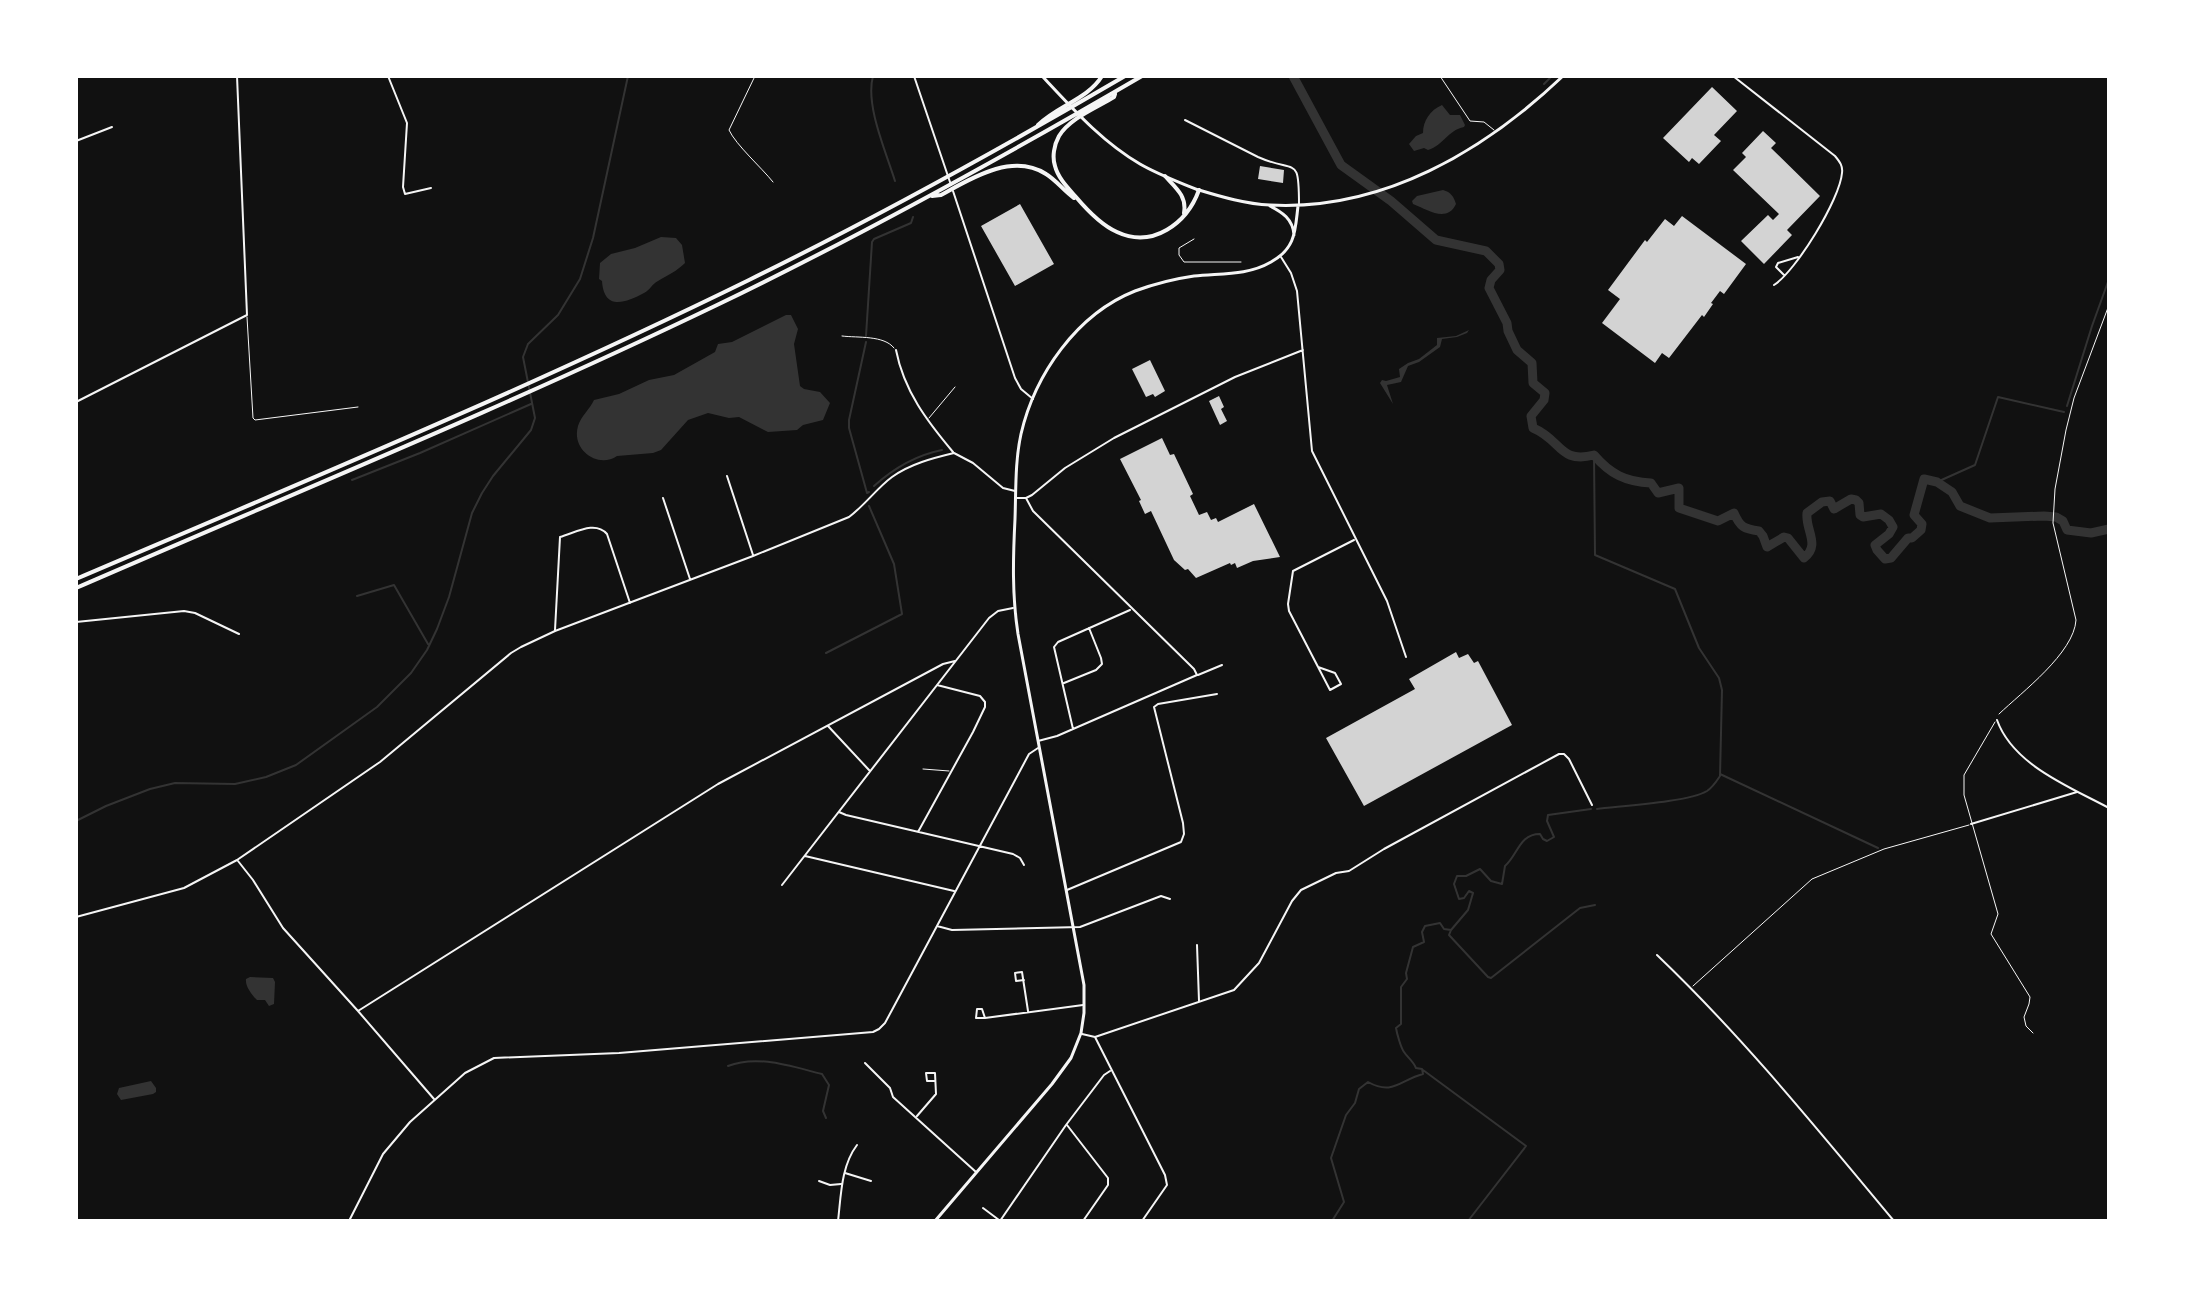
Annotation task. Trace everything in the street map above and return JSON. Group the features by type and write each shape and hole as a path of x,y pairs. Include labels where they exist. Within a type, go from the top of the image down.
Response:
{"highway":[{"path":"1035,128 1045,117 1086,93 1102,76"},
{"path":"76,579 523,385 750,280 835,237 1125,76"},
{"path":"76,588 537,388 730,298 929,196 1142,76"},
{"path":"1080,202 1055,166 1056,142 1072,123 1114,97 1116,92"},
{"path":"929,196 941,195 992,171 1020,165 1046,174 1116,232 1144,238 1173,228 1199,190"},
{"path":"1165,176 1185,202 1183,214 1173,228"}],"street":[{"path":"76,402 247,315 237,76"},
{"path":"388,76 407,123 405,194 431,188"},
{"path":"914,76 1015,378 1021,389 1033,399"},
{"path":"1042,76 1092,127 1132,159 1165,176 1238,201 1298,206 1334,202 1383,190 1447,163 1474,148 1563,76"},
{"path":"1733,76 1841,163 1840,180 1823,221 1785,276 1774,285"},
{"path":"935,1221 1071,1058 1081,1033 1085,1005 1084,985 1014,607 1015,498 1021,434 1033,399 1048,368 1065,344 1093,317 1118,299 1169,280 1262,267 1280,256 1292,242 1297,228 1299,178 1295,169 1268,161 1185,120"},
{"path":"76,141 112,127"},
{"path":"1269,205 1291,222 1292,242"},
{"path":"1280,256 1295,282 1312,451 1387,601 1406,657"},
{"path":"1785,276 1776,267 1778,263 1800,256"},
{"path":"896,350 909,390 927,420 954,453 973,463 1003,488 1016,491"},
{"path":"1015,498 1026,498 1065,468 1114,438 1235,377 1303,350"},
{"path":"76,917 184,888 237,860 380,762 511,653 555,631 849,517 891,478 934,458 954,453"},
{"path":"727,476 753,556"},
{"path":"663,498 690,580"},
{"path":"1026,498 1033,511 1197,675"},
{"path":"555,631 560,537 595,526 603,528 630,603"},
{"path":"1318,667 1335,673 1341,684 1330,690 1318,667 1289,611 1293,571 1355,539"},
{"path":"782,885 992,614 1014,607"},
{"path":"1073,730 1054,647 1058,642 1131,609"},
{"path":"76,622 184,611 239,634"},
{"path":"1063,684 1096,670 1102,664 1089,628"},
{"path":"358,1011 705,792 943,664 955,661"},
{"path":"1038,741 1073,730 1222,665"},
{"path":"918,832 973,732 985,702 980,696 936,685"},
{"path":"1066,890 1181,842 1183,823 1154,707 1217,694"},
{"path":"1997,720 2001,730 2037,770 2109,808"},
{"path":"827,725 869,770"},
{"path":"349,1221 383,1154 410,1122 465,1073 494,1058 634,1052 873,1032 879,1029 1029,754 1039,748"},
{"path":"1081,1033 1095,1037 1227,993 1242,983 1259,963 1301,890 1336,873 1349,871 1554,757 1564,754 1569,759 1592,805"},
{"path":"1971,824 2078,791"},
{"path":"838,811 1013,854 1024,865"},
{"path":"804,855 955,891"},
{"path":"237,860 283,928 434,1099"},
{"path":"936,926 952,930 1084,926 1161,896 1170,899"},
{"path":"1197,945 1199,1002"},
{"path":"1657,955 1794,1101 1894,1221"},
{"path":"1024,980 1029,1012"},
{"path":"985,1018 1085,1005"},
{"path":"1095,1037 1165,1175 1167,1185 1142,1221"},
{"path":"865,1063 890,1088 893,1097 976,1172"},
{"path":"983,1208 1000,1221 1066,1125 1111,1070"},
{"path":"916,1117 936,1094 935,1081"},
{"path":"1066,1125 1108,1178 1108,1185 1083,1221"},
{"path":"838,1221 842,1184 857,1145"},
{"path":"845,1173 871,1181"},
{"path":"819,1181 830,1185 842,1184"}],"lane":[{"path":"755,76 729,130 773,182"},
{"path":"1440,76 1470,121 1488,123 1495,132"},
{"path":"1194,239 1179,248 1184,262 1241,262"},
{"path":"247,315 255,420 358,407"},
{"path":"842,336 882,340 896,350"},
{"path":"927,420 955,387"},
{"path":"1997,720 1964,775 1964,795 1998,914 1991,936 2030,997 2024,1017 2026,1026 2033,1033"},
{"path":"923,769 951,771"},
{"path":"1691,988 1812,879 1884,849 1971,824"}],"path":[{"path":"1997,720 2000,713 2044,673 2075,627 2052,512 2066,430 2109,305"}],"shaded area":[{"path":"1442,105 1450,115 1460,115 1464,127 1433,148 1414,151 1409,144 1423,133 1428,116"},
{"path":"1443,190 1452,195 1456,204 1448,213 1437,213 1413,204 1417,196"},
{"path":"661,237 676,238 682,245 685,263 637,297 623,302 611,301 599,279 600,263 611,254"},
{"path":"791,315 798,329 794,344 800,386 820,392 830,403 823,420 803,425 797,430 768,432 739,417 708,413 688,420 661,450 602,460 588,455 578,443 578,426 594,400 619,394 649,380 674,375 715,352 718,344 732,342"},
{"path":"1469,330 1457,337 1442,339 1440,347 1408,366 1401,382 1387,385 1393,404 1380,383 1382,380 1400,377 1399,369 1437,345 1437,338 1456,336"},
{"path":"273,978 274,1004 269,1006 265,1000 255,998 247,985 246,979"},
{"path":"151,1081 156,1088 153,1094 121,1100 117,1094 119,1088"}],"building":[{"path":"1712,87 1737,111 1714,135 1721,141 1699,164 1692,158 1689,162 1663,138"},
{"path":"1763,131 1776,143 1771,148 1820,196 1787,230 1792,235 1764,264 1741,241 1768,215 1773,220 1779,214 1733,170 1746,157 1742,153"},
{"path":"1260,166 1284,170 1283,183 1258,179"},
{"path":"1020,204 1054,264 1015,286 981,226"},
{"path":"1682,216 1746,264 1724,294 1720,291 1704,317 1702,315 1669,358 1662,353 1655,363 1602,323 1620,299 1608,290 1645,240 1647,242 1665,219 1674,226"},
{"path":"1150,360 1165,391 1155,397 1153,394 1146,397 1132,369"},
{"path":"1219,396 1227,421 1220,425 1209,401"},
{"path":"1162,438 1170,455 1174,454 1193,494 1190,496 1199,515 1207,512 1211,520 1216,518 1218,522 1254,504 1280,557 1253,561 1237,568 1235,563 1230,563 1196,578 1174,560 1151,511 1145,514 1120,459"},
{"path":"1456,652 1459,658 1468,654 1474,663 1478,661 1512,725 1364,806 1326,738 1415,689 1409,679"}],"waterway":[{"path":"76,821 150,789 175,783 235,784 266,777 296,765 377,707 411,673 437,629 472,513 493,476 531,430 535,418 523,357 528,344 558,315 580,279 593,238 628,76"},
{"path":"873,76 874,114 895,181"},
{"path":"1293,76 1341,165 1391,201 1436,240 1486,251 1499,264 1500,270 1491,280 1489,288 1517,350 1532,363 1533,383 1545,393 1544,400 1531,416 1533,428 1567,454 1583,457 1594,455 1612,472 1626,479 1651,483 1658,493 1679,488 1679,508 1718,521 1734,513 1743,526 1759,531 1767,547 1784,537 1788,538 1804,558 1812,543 1807,513 1822,502 1830,501 1834,509 1851,499 1859,503 1863,517 1881,514 1889,520 1893,527 1875,545 1885,559 1891,558 1908,538 1921,530 1922,524 1914,515 1924,479 1937,482 1952,492 1960,506 1990,518 2056,517 2063,521 2067,530 2091,533 2109,529"},
{"path":"1544,84 1552,76"},
{"path":"866,336 872,242 911,223 913,217"},
{"path":"2067,406 2109,279"},
{"path":"866,342 849,428 869,492"},
{"path":"1937,482 1975,465 1998,397 2064,412"},
{"path":"352,480 531,404"},
{"path":"874,486 906,463 942,450"},
{"path":"1594,455 1595,555 1675,589 1699,648 1719,678 1722,690 1720,776 1711,788 1686,798 1597,809"},
{"path":"826,653 902,614 894,564 869,506"},
{"path":"357,596 394,585 428,644"},
{"path":"1720,774 1878,848"},
{"path":"1332,1221 1344,1202 1331,1158 1359,1089 1368,1082 1384,1088 1396,1086 1423,1074 1422,1069 1416,1068 1403,1050 1396,1028 1401,1024 1401,987 1407,979 1413,947 1424,942 1422,932 1425,926 1440,923 1444,929 1451,930 1468,910 1473,893 1469,891 1459,899 1454,884 1457,876 1466,876 1480,869 1491,881 1502,884 1505,866 1523,841 1540,834 1547,841 1554,837 1547,821 1548,815 1591,809"},
{"path":"1451,930 1449,935 1491,978 1580,908 1595,905"},
{"path":"728,1066 763,1061 822,1074 829,1085 823,1111 826,1118"},
{"path":"1423,1070 1526,1146 1468,1221"}]}
